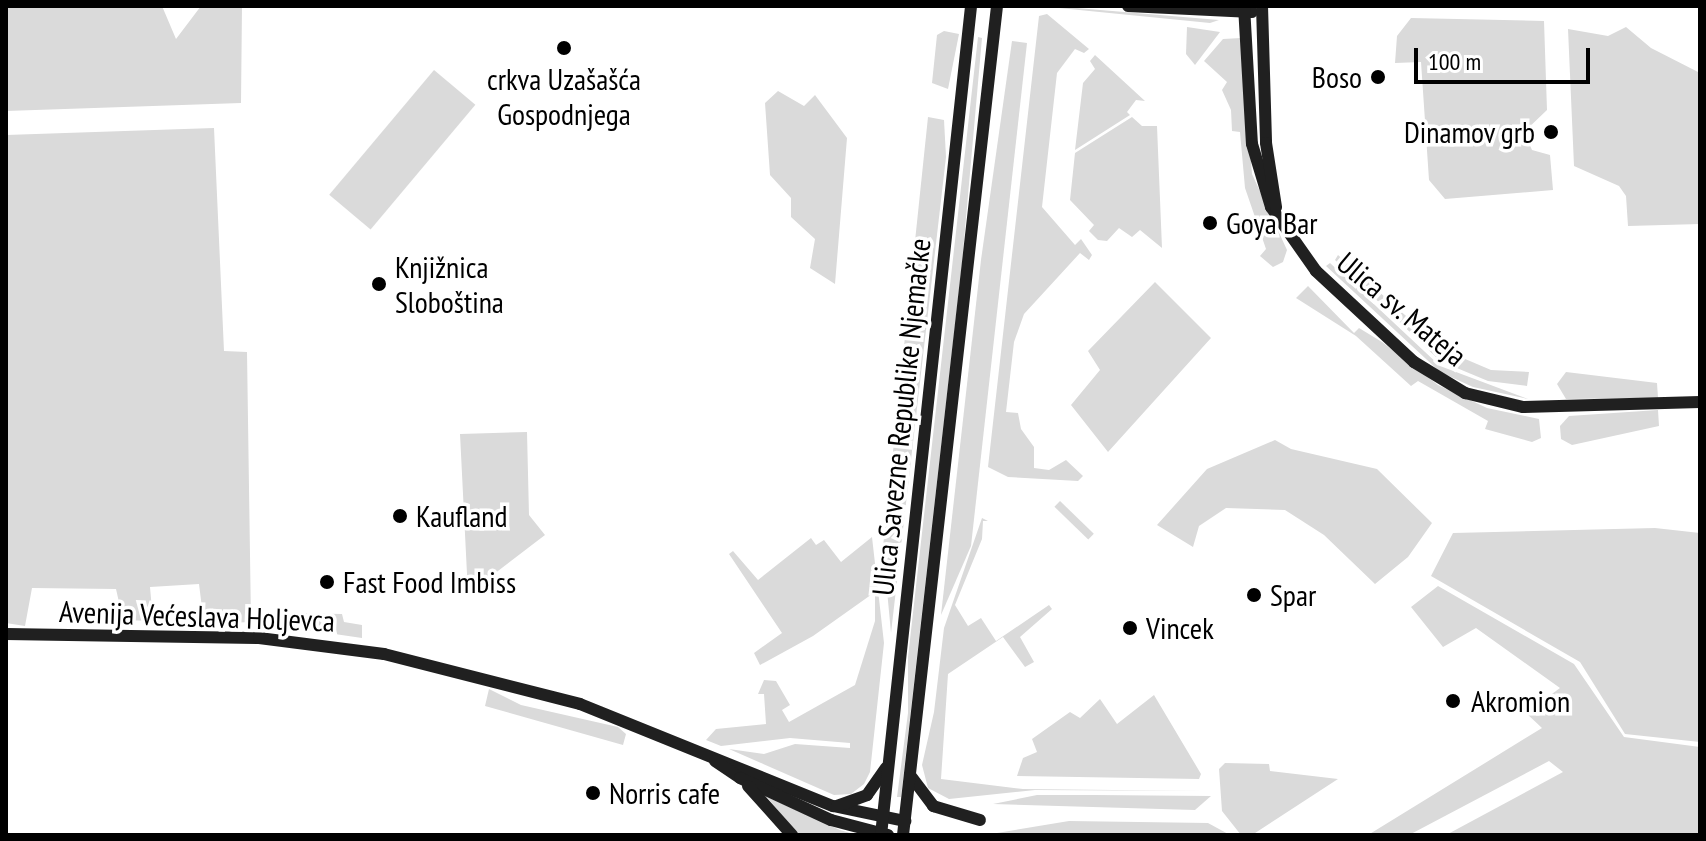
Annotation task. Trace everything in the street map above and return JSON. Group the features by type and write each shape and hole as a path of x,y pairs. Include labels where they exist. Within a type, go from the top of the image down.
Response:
{"street":[{"name":"Ulica Savezne Republike Njemačke","path":"881,834 971,6"},
{"name":"Ulica Savezne Republike Njemačke","path":"905,821 997,6"},
{"path":"1128,6 1244,10 1261,6"},
{"name":"Ulica sv. Mateja","path":"1261,6 1266,143 1281,226"},
{"name":"Ulica sv. Mateja","path":"1244,10 1256,166 1281,226 1341,297 1426,371 1465,393 1537,408 1700,402"},
{"name":"Avenija Većeslava Holjevca","path":"6,634 259,638 338,647 546,694 639,725 833,806 883,819 905,821"},
{"name":"Avenija Većeslava Holjevca","path":"706,754 740,778 831,820 888,835"},
{"path":"833,806 867,795 891,758"},
{"path":"910,774 933,806 980,820"},
{"path":"740,778 792,835"},
{"path":"903,835 905,821"}],"shaded area":[{"path":"6,6 162,6 176,39 201,6 242,6 241,103 6,111"},
{"path":"1039,6 1053,6 1219,20 1210,23"},
{"path":"1047,14 1089,49 1084,53 1075,49 1057,73 1042,207 1075,245 1081,239 1092,255 1089,260 1080,253 1024,314 1014,342 1006,412 1018,413 1021,429 1034,447 1034,468 1049,470 1066,460 1083,476 1078,481 1008,477 988,467 1039,16"},
{"path":"1411,18 1544,21 1547,110 1524,132 1532,150 1550,155 1553,190 1445,199 1429,180 1421,62 1395,63 1397,36"},
{"path":"1187,27 1220,32 1195,65 1186,54"},
{"path":"1626,27 1651,48 1700,73 1700,224 1628,226 1626,196 1619,186 1574,166 1568,29 1608,36"},
{"path":"944,31 959,34 948,89 932,83 937,35"},
{"path":"978,37 982,38 962,263 901,797 897,797 908,713 908,657"},
{"path":"1241,38 1252,174 1287,250 1283,262 1273,267 1260,256 1266,249 1245,188 1240,132 1232,131 1231,110 1222,90 1227,82 1204,61 1223,39"},
{"path":"1012,41 1027,43 971,546 941,615 981,260"},
{"path":"1095,55 1145,101 1136,100 1127,112 1130,115 1075,150 1083,83 1095,69 1090,61"},
{"path":"434,70 475,105 371,230 329,195"},
{"path":"778,91 804,106 815,95 847,138 835,284 810,268 815,239 791,217 791,198 770,175 765,103"},
{"path":"928,117 944,120 946,157 891,633 883,547"},
{"path":"1132,117 1142,126 1157,126 1162,248 1140,230 1132,237 1119,228 1107,241 1098,240 1089,231 1094,225 1070,200 1075,153"},
{"path":"214,128 224,351 247,352 251,622 204,624 199,584 150,587 153,621 123,620 116,589 32,588 25,626 6,623 6,135"},
{"path":"1338,255 1444,350 1491,370 1529,372 1527,386 1488,381 1440,361 1335,260"},
{"path":"1330,263 1440,366 1528,399 1473,387 1440,372 1326,266"},
{"path":"1155,282 1211,338 1108,452 1071,405 1100,370 1088,351"},
{"path":"1308,286 1354,333 1359,328 1382,342 1438,385 1487,408 1539,419 1541,438 1532,442 1485,429 1488,421 1418,381 1411,386 1356,336 1296,298"},
{"path":"1566,372 1657,383 1658,398 1566,399 1557,384"},
{"path":"1658,410 1659,426 1572,445 1561,439 1560,426 1569,416"},
{"path":"527,432 529,515 545,535 468,594 460,434"},
{"path":"1275,440 1291,449 1377,469 1432,523 1408,557 1375,584 1324,535 1285,510 1226,508 1199,526 1193,547 1157,525 1207,469"},
{"path":"1060,501 1094,534 1088,539 1054,507"},
{"path":"982,518 988,521 983,521 982,539 955,605 968,626 981,618 996,641 1049,605 1052,609 1020,637 1034,662 1025,667 1003,637 948,674 941,779 1023,789 1205,791 1035,790 949,799 928,788 922,765 934,712 944,628"},
{"path":"1655,528 1700,533 1700,742 1625,734 1580,662 1431,576 1453,533"},
{"path":"872,537 884,643 870,772 864,784 851,794 834,795 729,749 764,754 795,744 850,748 850,743 790,738 721,746 706,740 716,729 766,724 764,694 758,694 764,680 776,681 790,705 782,710 789,722 855,685 875,621 875,592 813,636 760,665 754,653 782,633 729,554 733,551 758,580 811,538 816,545 824,540 841,562"},
{"path":"1438,586 1574,664 1624,737 1700,747 1700,835 1446,835 1563,772 1549,761 1409,835 1368,835 1542,728 1526,713 1560,688 1476,628 1443,647 1411,607"},
{"path":"278,606 290,613 342,614 344,622 362,625 362,638 287,627 279,619"},
{"path":"489,689 521,705 618,727 626,734 623,745 485,706"},
{"path":"1154,695 1201,774 1199,779 1017,776 1023,758 1037,752 1032,739 1070,712 1080,718 1100,699 1117,724"},
{"path":"1225,763 1269,764 1270,771 1338,779 1252,835 1241,835 1222,811 1219,769"},
{"path":"1037,795 1211,796 1195,810 993,804"},
{"path":"767,797 840,830 857,835 798,835"},
{"path":"1069,821 1208,823 1230,835 985,835"}],"place":[{"name":"crkva Uzašašća Gospodnjega","path":"564,48"},
{"name":"Boso","path":"1378,77"},
{"name":"Dinamov grb","path":"1551,132"},
{"name":"Goya Bar","path":"1210,223"},
{"name":"Knjižnica Sloboština","path":"379,284"},
{"name":"Kaufland","path":"400,516"},
{"name":"Fast Food Imbiss","path":"327,582"},
{"name":"Spar","path":"1254,595"},
{"name":"Vincek","path":"1130,628"},
{"name":"Akromion","path":"1453,701"},
{"name":"Norris cafe","path":"593,793"}]}
